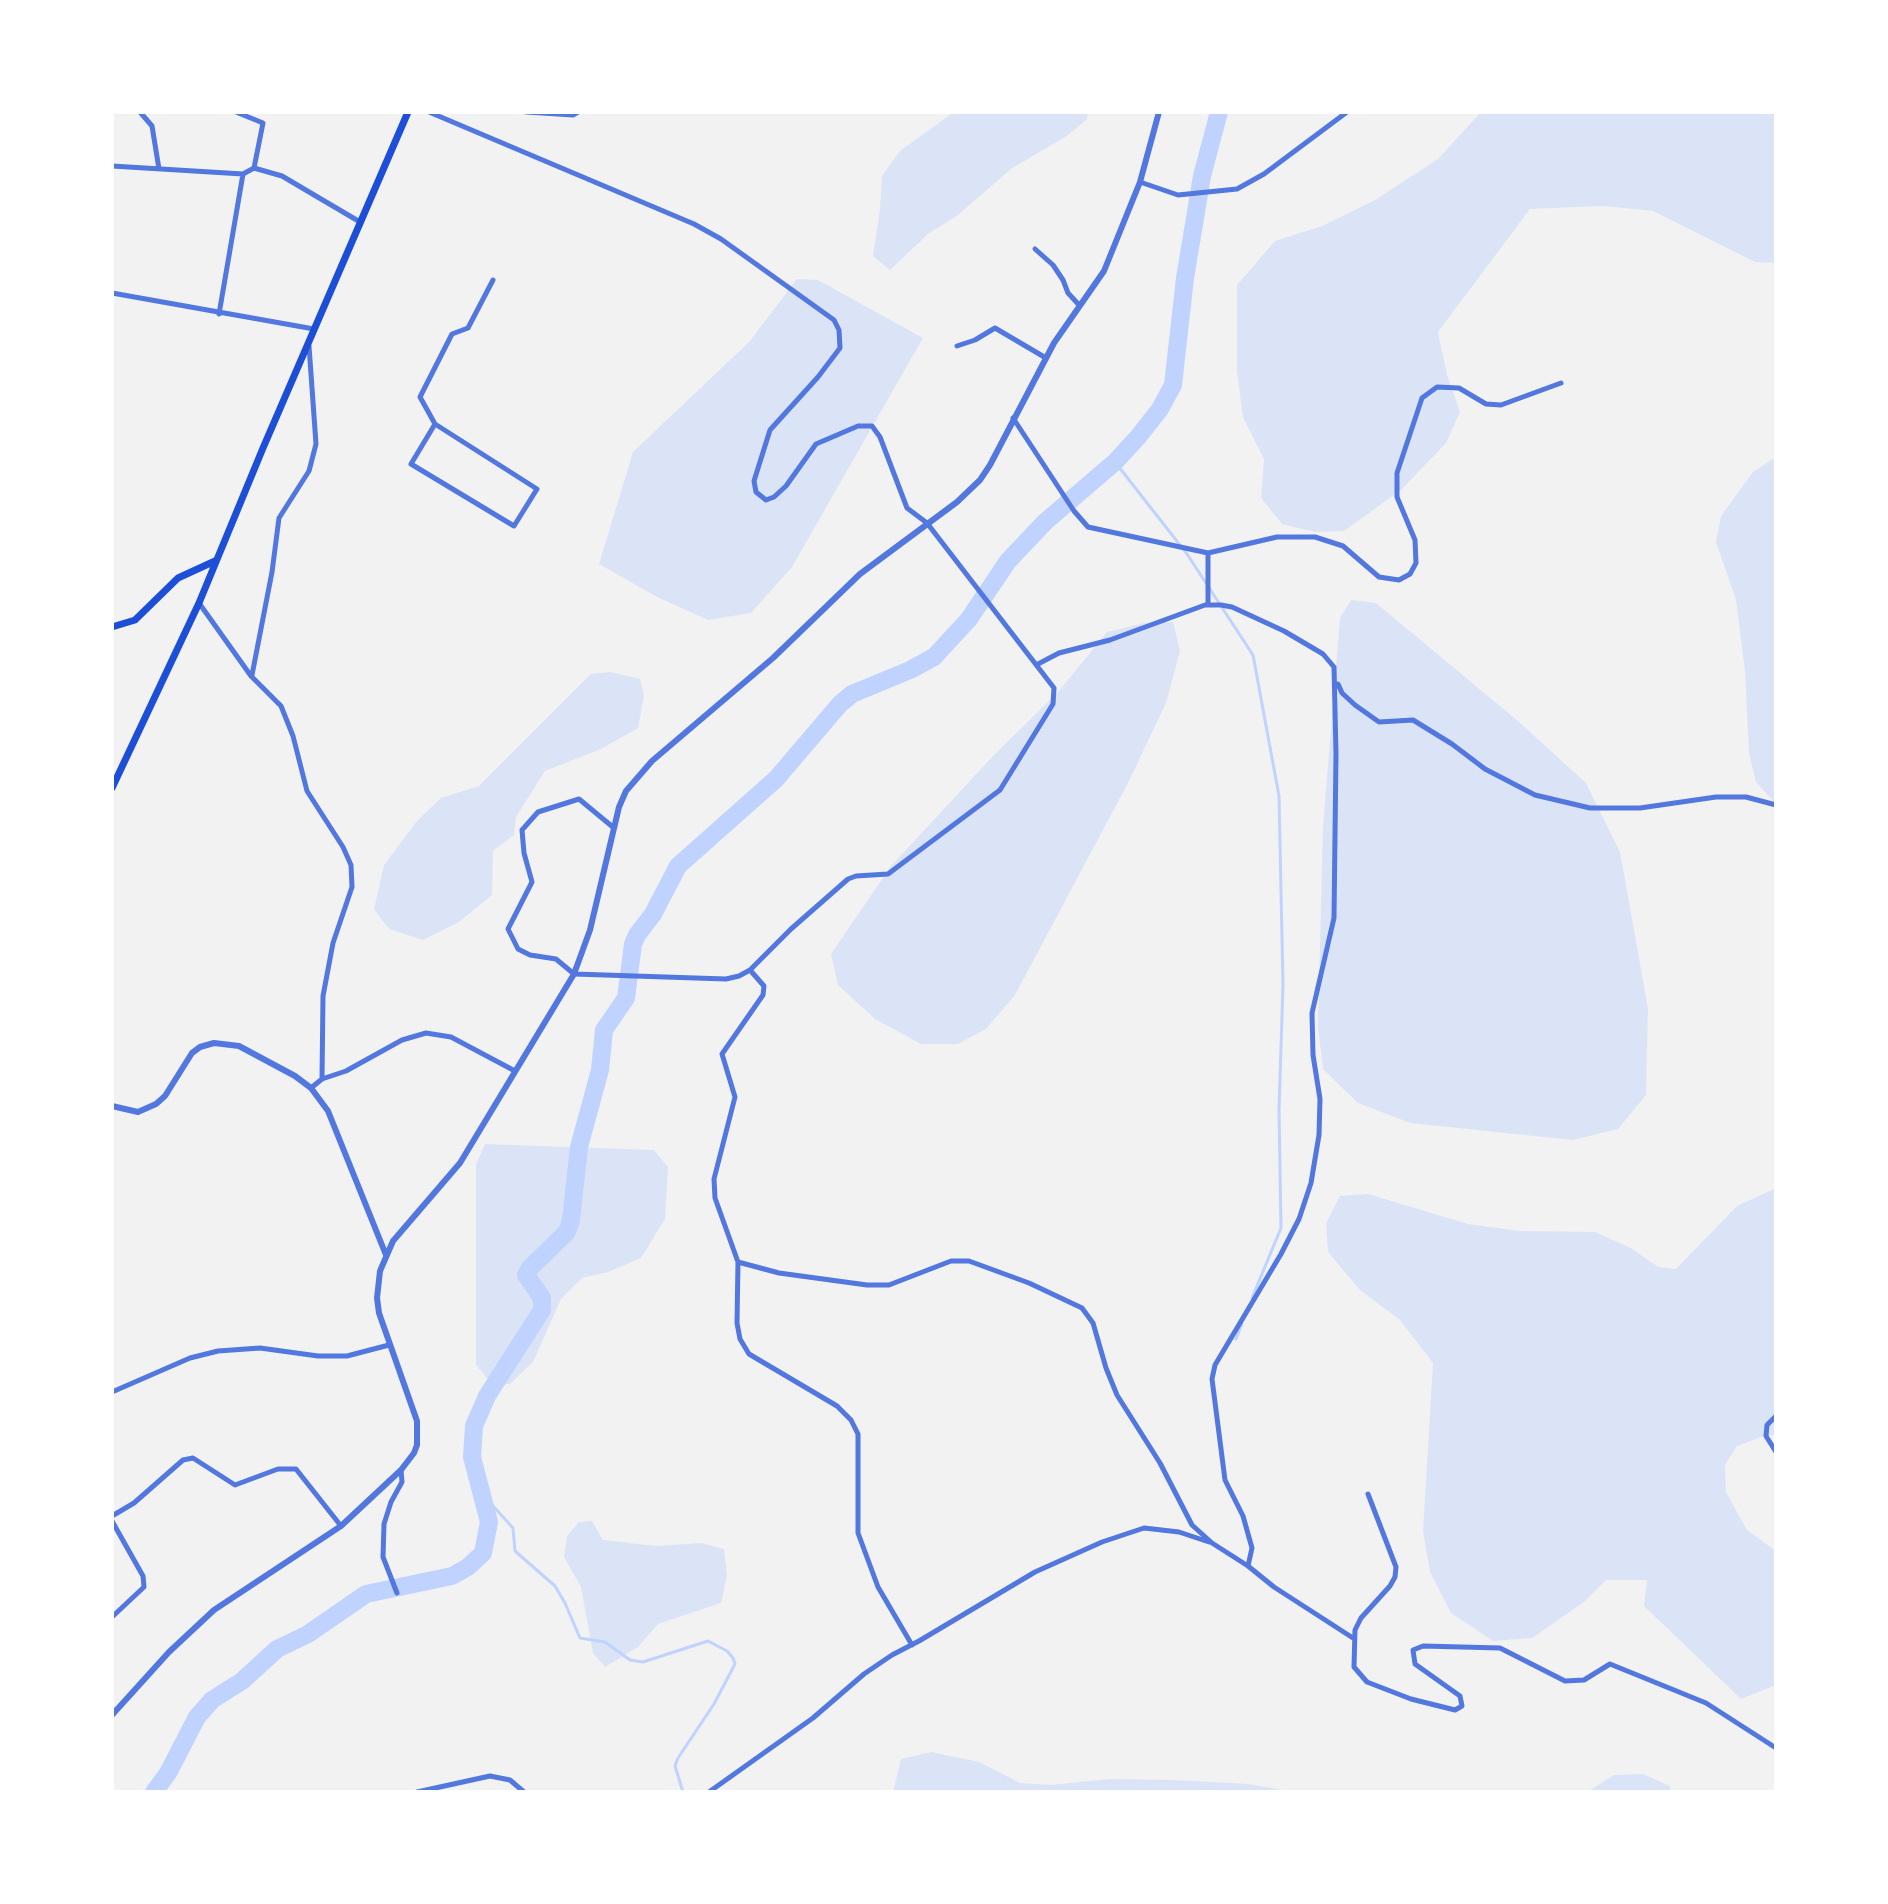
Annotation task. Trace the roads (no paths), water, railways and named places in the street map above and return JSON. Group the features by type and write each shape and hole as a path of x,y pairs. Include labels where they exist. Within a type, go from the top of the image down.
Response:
{"main road":[{"path":"112,788 199,603 408,112"},
{"path":"112,627 135,620 178,578 215,561"}],"street":[{"path":"140,112 152,126 159,169"},
{"path":"236,112 263,123 254,168"},
{"path":"429,112 708,231 834,320 839,330 840,348 770,430 754,481 756,492 766,500 774,497 786,486 816,444 858,426 872,426 880,437 907,508 927,523 1054,688 1053,704 1000,790 888,874 848,879 750,970 726,979 574,974 556,959 530,955 518,949 508,929 532,882 522,830 538,812 579,799 614,828"},
{"path":"526,112 573,115 578,112"},
{"path":"112,1715 169,1652 214,1610 341,1526 401,1470 417,1445 417,1421 389,1345 377,1298 380,1271 393,1241 460,1163 574,974 590,930 626,791 652,761 773,658 860,574 957,502 980,480 1046,358 1104,271 1140,182 1159,112"},
{"path":"1140,182 1178,195 1237,189 1264,174 1347,112"},
{"path":"112,166 243,174 254,168 282,176 360,222"},
{"path":"219,314 243,174"},
{"path":"1035,249 1053,265 1068,293 1080,306"},
{"path":"435,424 411,464 514,526 537,489 435,424 420,397 452,334 468,328 493,280"},
{"path":"112,293 314,329"},
{"path":"957,346 995,328 1046,358"},
{"path":"251,676 272,572 279,518 309,471 316,444 308,342"},
{"path":"1013,418 1074,511 1088,527 1208,553 1277,537 1315,537 1343,546 1379,577 1399,580 1414,567 1416,546 1397,497 1397,473 1422,398 1437,387 1459,388 1486,404 1501,405 1561,383"},
{"path":"1208,553 1208,605"},
{"path":"199,603 251,676 281,706 293,736 307,791 351,865 352,887 333,943 323,996 322,1079"},
{"path":"1038,664 1059,653 1110,640 1208,605 1232,607 1323,654 1334,667 1334,918 1312,1013 1313,1055 1320,1099 1319,1135 1311,1183 1299,1219 1215,1365 1212,1379 1225,1480 1243,1516 1252,1548 1248,1566"},
{"path":"1336,680 1342,693 1379,722 1413,720 1485,769 1535,795 1590,808 1640,808 1716,797 1746,797 1776,805"},
{"path":"750,970 764,986 763,995 722,1054 735,1097 714,1179 715,1198 738,1262 737,1323 740,1339 749,1354 837,1406 851,1420 858,1434 858,1533 878,1587 912,1645"},
{"path":"311,1088 322,1079 346,1071 402,1040 426,1033 451,1037 515,1071"},
{"path":"112,1106 138,1112 156,1104 165,1096 192,1053 214,1043 239,1046 295,1076 311,1088 328,1111 386,1255"},
{"path":"738,1262 779,1273 889,1285 951,1261 969,1261 1029,1283 1082,1308 1093,1323 1117,1395 1160,1463 1187,1517 1212,1543 1353,1638"},
{"path":"112,1392 190,1358 218,1351 260,1348 318,1356 347,1356 389,1345"},
{"path":"1776,1416 1767,1425 1766,1436 1776,1452"},
{"path":"112,1617 144,1587 143,1576 112,1518 183,1460 193,1458 235,1485 278,1469 296,1469 341,1526"},
{"path":"397,1593 383,1557 384,1524 402,1482 401,1470"},
{"path":"1368,1494 1396,1567 1395,1577 1361,1618 1353,1638 1354,1667 1367,1682 1445,1709 1460,1709 1463,1701 1454,1691 1415,1664 1413,1650 1423,1646 1500,1648 1565,1681 1584,1680 1610,1664 1706,1703 1776,1748"},
{"path":"709,1792 813,1718 864,1674 892,1655 1035,1572 1144,1528 1179,1532 1212,1543"},
{"path":"417,1792 490,1776 510,1780 524,1792"}],"waterway":[{"path":"154,1792 168,1773 197,1717 212,1700 242,1681 277,1649 308,1634 366,1594 452,1576 483,1553 489,1522 472,1457 474,1426 487,1396 542,1310 542,1298 526,1275 567,1232 571,1220 579,1147 600,1070 604,1030 626,998 637,935 653,914 678,866 776,779 852,694 934,657 969,619 1008,561 1045,522 1115,462 1160,409 1173,385 1185,278 1202,176 1219,112"},
{"path":"1115,462 1187,554 1253,655 1279,796 1283,985 1279,1110 1281,1228 1252,1298"},
{"path":"1236,1339 1242,1324"},
{"path":"483,1495 513,1528 515,1551 555,1586 580,1638 605,1642 630,1660 643,1662 708,1641 727,1651 733,1658 735,1664 714,1704 675,1766 683,1792"}]}
